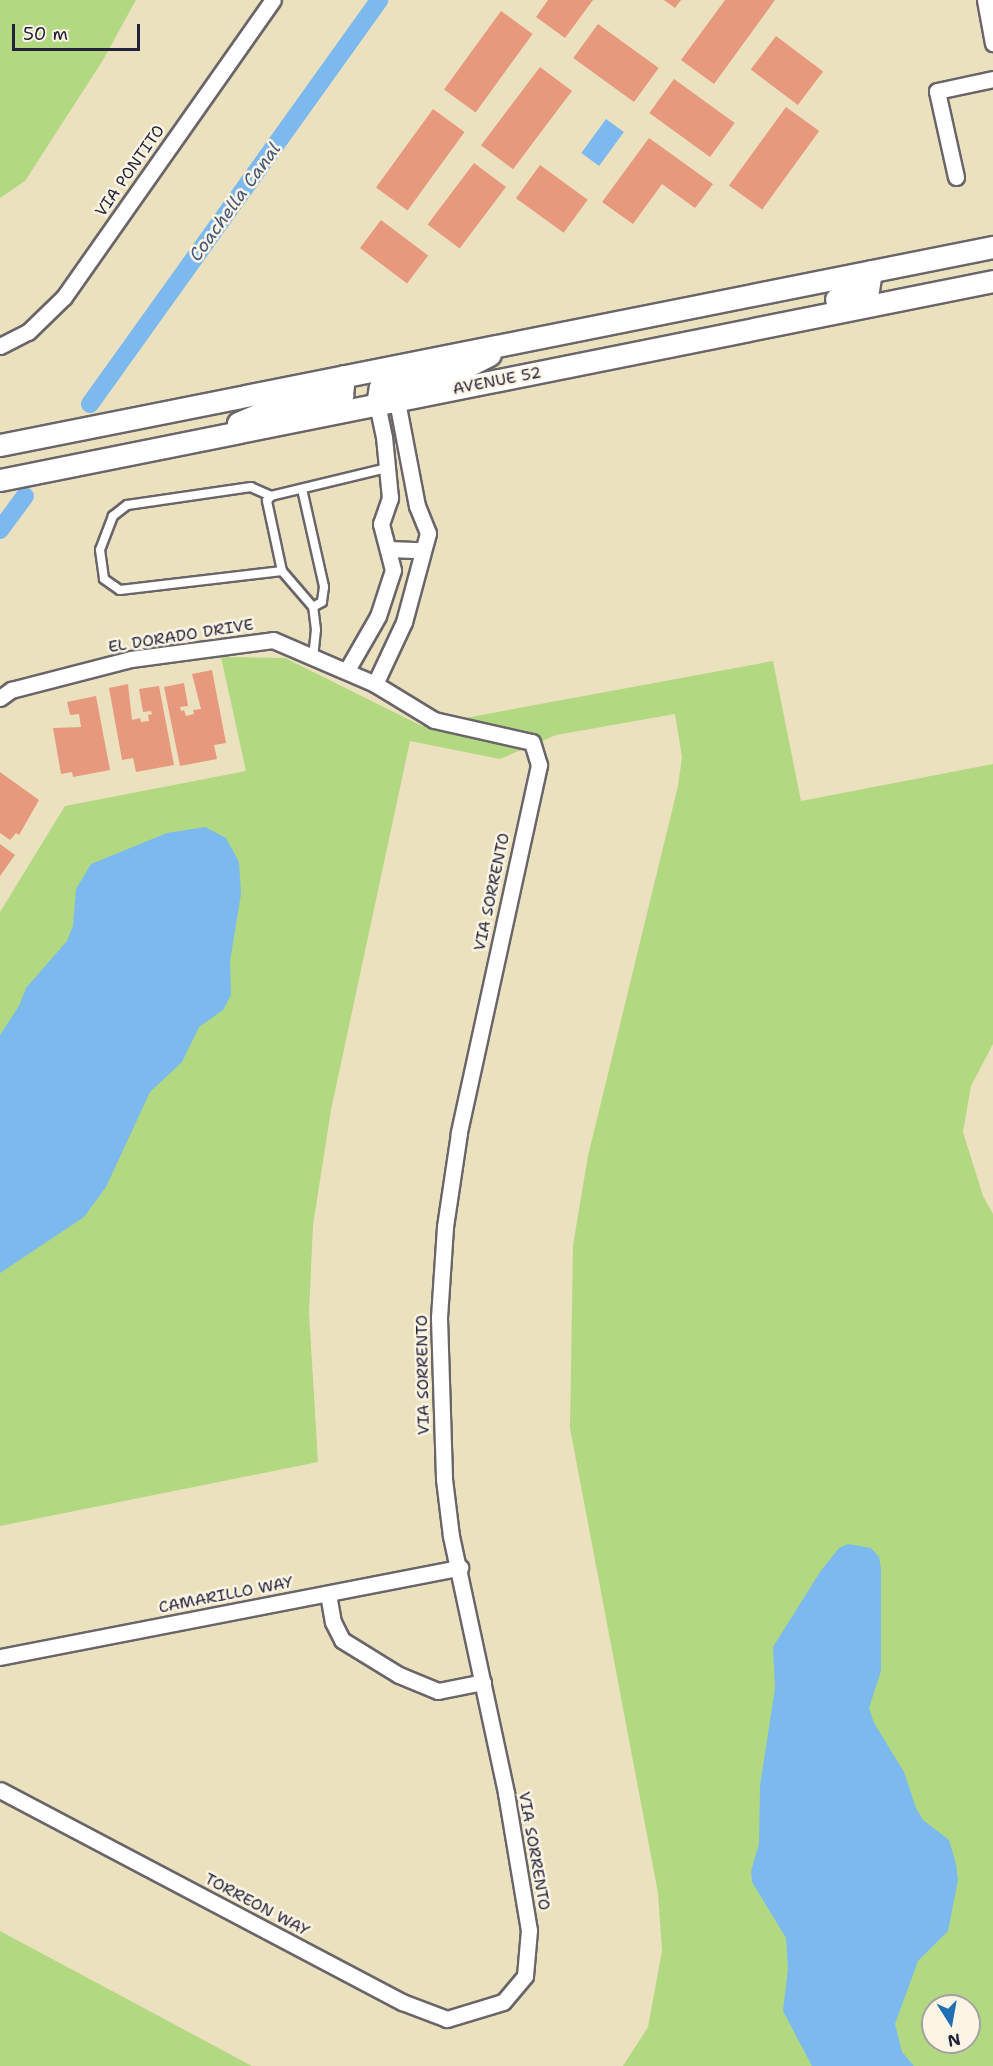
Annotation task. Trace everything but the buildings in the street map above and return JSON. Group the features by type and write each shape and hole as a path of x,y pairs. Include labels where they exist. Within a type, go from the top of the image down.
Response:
{"main road":[{"name":"AVENUE 52","path":"0,445 993,247"},
{"path":"734,333 774,310 868,290 871,271"},
{"name":"AVENUE 52","path":"0,480 993,281"},
{"path":"387,403 380,387 462,369 517,342"},
{"path":"196,441 262,413 342,395 344,376"}],"street":[{"name":"VIA PONTITO","path":"0,346 28,332 64,297 273,0"},
{"path":"985,0 993,43"},
{"path":"956,177 937,91 993,79"},
{"path":"347,670 378,616 393,570 381,524 390,498 387,468 387,403"},
{"path":"375,684 404,622 421,550 428,532 417,506 387,403"},
{"path":"388,549 421,550"},
{"name":"EL DORADO DRIVE","path":"0,698 11,690 131,659 273,640 347,670 375,684 434,720 532,742"},
{"name":"VIA SORRENTO","path":"503,2002 525,1976 529,1930 444,1479 440,1317 445,1227 461,1121 539,765 532,742"},
{"name":"CAMARILLO WAY","path":"0,1658 460,1568"},
{"path":"328,1594 333,1622 342,1640 399,1675 438,1691 483,1682"},
{"name":"TORREON WAY","path":"0,1790 402,2002 447,2019 474,2014 503,2002"}],"lane":[{"path":"282,571 120,590 104,579 102,560 104,533 113,516 127,505 251,487 271,496 387,468"},
{"path":"302,489 324,587 322,602 313,608"},
{"path":"271,496 267,508 282,571 313,608 316,630 313,658"}],"green space":[{"path":"0,0 136,0 103,60 25,181 0,198"},
{"path":"221,657 285,658 422,726 773,661 801,801 993,764 993,1044 971,1086 963,1132 983,1196 993,1214 993,2066 623,2066 648,2027 662,1951 658,1893 570,1428 573,1245 588,1156 678,786 682,757 675,714 556,735 500,759 410,741 331,1110 313,1225 309,1312 318,1462 0,1526 0,912 65,806 246,771"},
{"path":"0,1931 252,2066 0,2066"}],"water":[{"path":"606,119 624,132 599,166 581,153"},
{"path":"205,827 226,838 239,862 241,894 230,961 231,995 223,1010 199,1027 182,1062 150,1092 106,1187 84,1217 0,1273 0,1035 19,1006 26,988 67,941 73,926 76,889 91,864 167,833"},
{"path":"848,1544 871,1548 879,1557 881,1568 881,1671 869,1708 874,1723 904,1772 916,1808 923,1820 949,1840 956,1864 958,1880 948,1931 918,1961 895,2024 902,2052 914,2066 812,2066 783,2011 788,1969 786,1938 752,1882 751,1871 759,1844 760,1786 775,1688 773,1647 820,1572 839,1548"}],"waterway":[{"name":"Coachella Canal","path":"90,404 379,0"},
{"name":"Coachella Canal","path":"0,530 25,496"}]}
